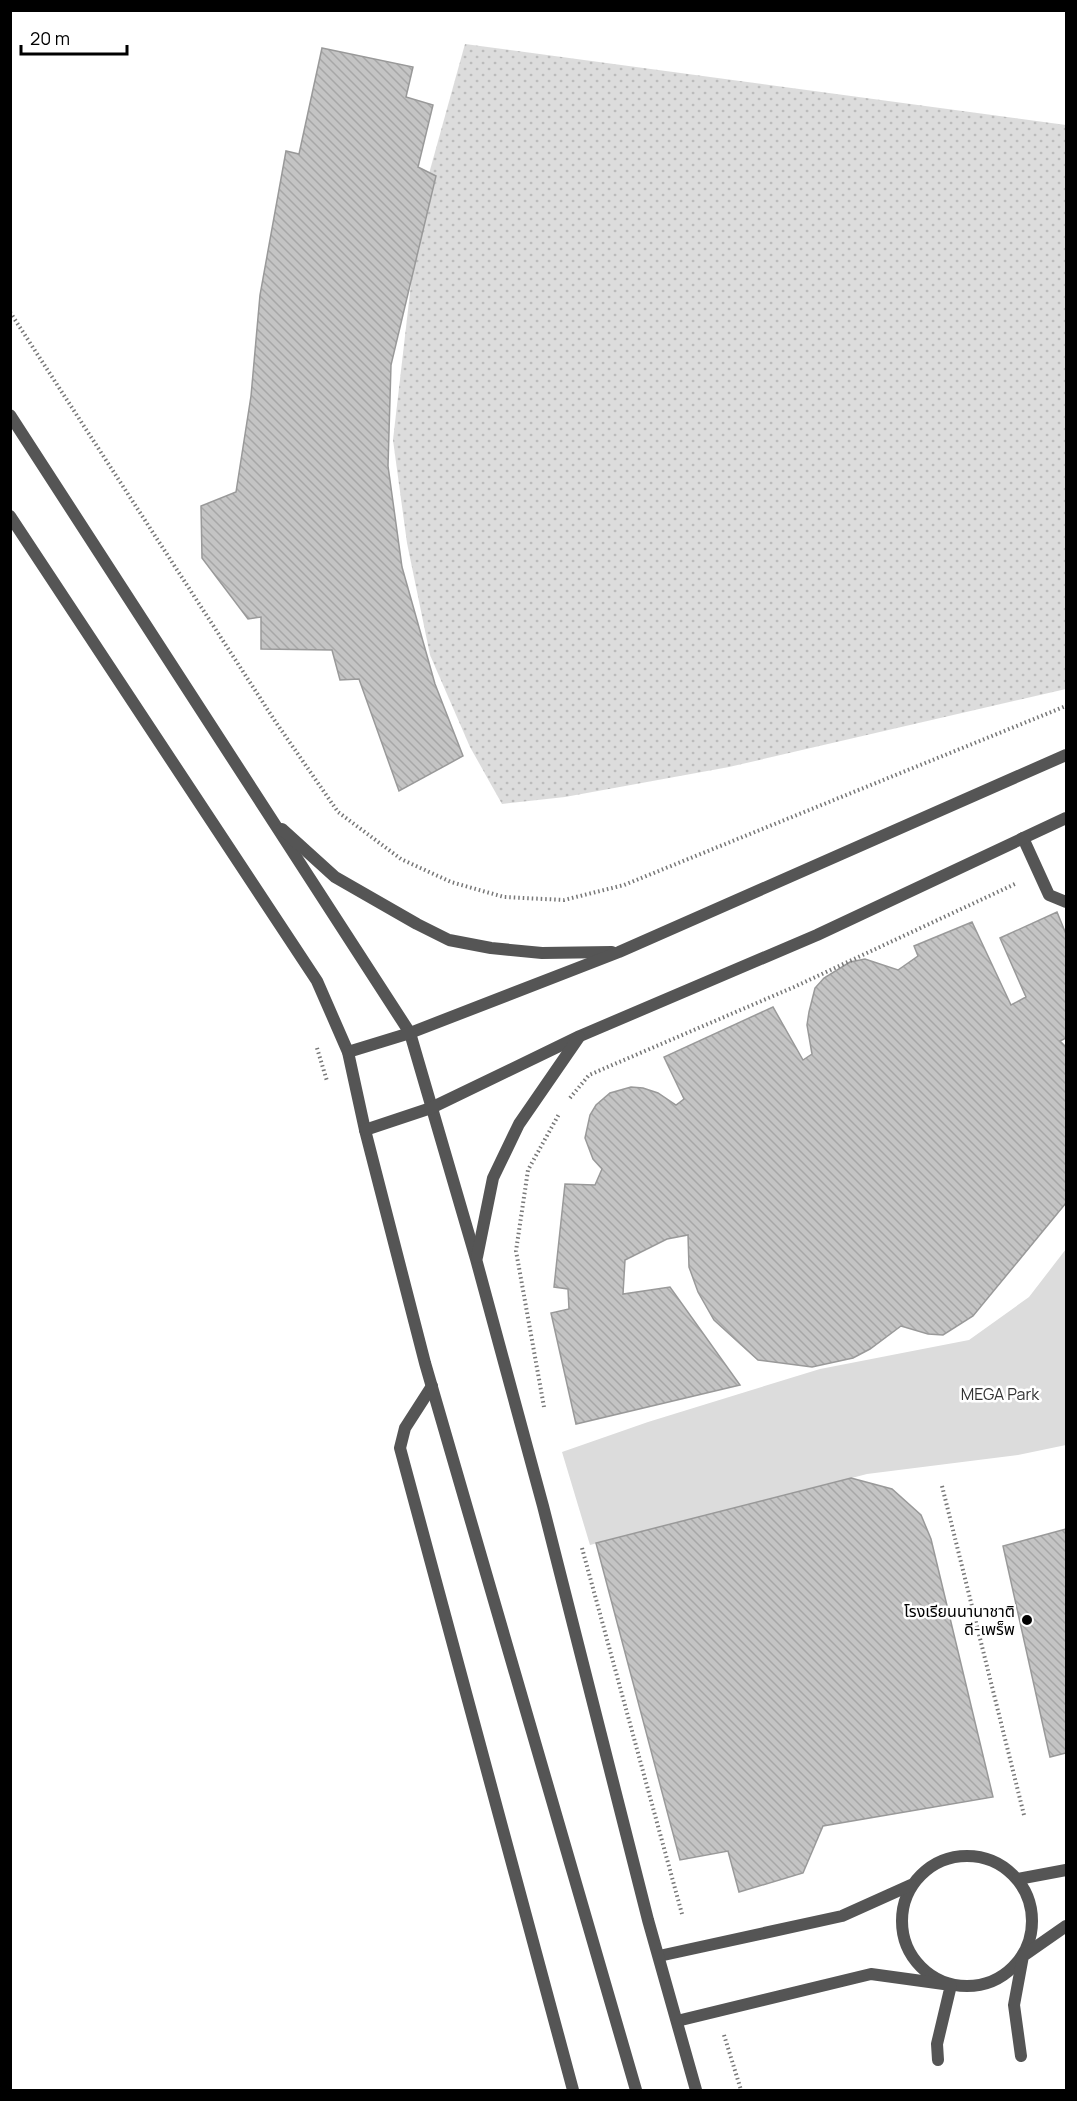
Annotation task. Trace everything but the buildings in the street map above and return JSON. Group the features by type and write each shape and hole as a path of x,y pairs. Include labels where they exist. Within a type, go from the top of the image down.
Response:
{"street":[{"path":"10,415 410,1033 476,1259 543,1506 696,2091"},
{"path":"10,516 317,981 348,1052 365,1130 432,1386 635,2090"},
{"path":"348,1052 410,1033 619,952 1066,755"},
{"path":"270,818 335,877 449,940 491,948 542,952 619,952"},
{"path":"365,1130 431,1108 580,1036 817,935 1066,818"},
{"path":"1023,838 1049,895 1066,903"},
{"path":"476,1259 493,1178 519,1124 580,1036"},
{"path":"432,1386 405,1428 400,1448 573,2091"},
{"path":"951,1985 932,1976 916,1963 906,1945 901,1925 903,1905 911,1885 925,1870 943,1859 963,1855 983,1857 1002,1865 1018,1879 1028,1897 1033,1917 1031,1937 1023,1956 1014,2005 1021,2056"},
{"path":"1018,1879 1066,1870"},
{"path":"659,1956 842,1916 911,1885"},
{"path":"677,2021 871,1974 971,1987 991,1983 1009,1972 1023,1956 1066,1926"},
{"path":"938,2060 938,2044 951,1985"}],"path":[{"path":"10,312 275,721 338,812 401,859 451,882 504,897 564,900 624,885 1066,706"},
{"path":"545,1411 516,1251 528,1170 563,1106 589,1075 794,987 1038,873"},
{"path":"314,1038 327,1083"},
{"path":"942,1486 1024,1815"},
{"path":"581,1547 682,1914"},
{"path":"722,2028 741,2091"}],"green space":[{"path":"465,44 1066,125 1066,689 729,767 565,797 502,804 470,747 430,655 407,543 393,440 420,206"},
{"name":"MEGA Park","path":"1066,1249 1066,1445 1018,1455 867,1474 590,1545 562,1452 648,1422 820,1369 969,1340 1029,1297"}],"place":[{"name":"โรงเรียนนานาชาติ ดี-เพร็พ","path":"1027,1620"}]}
